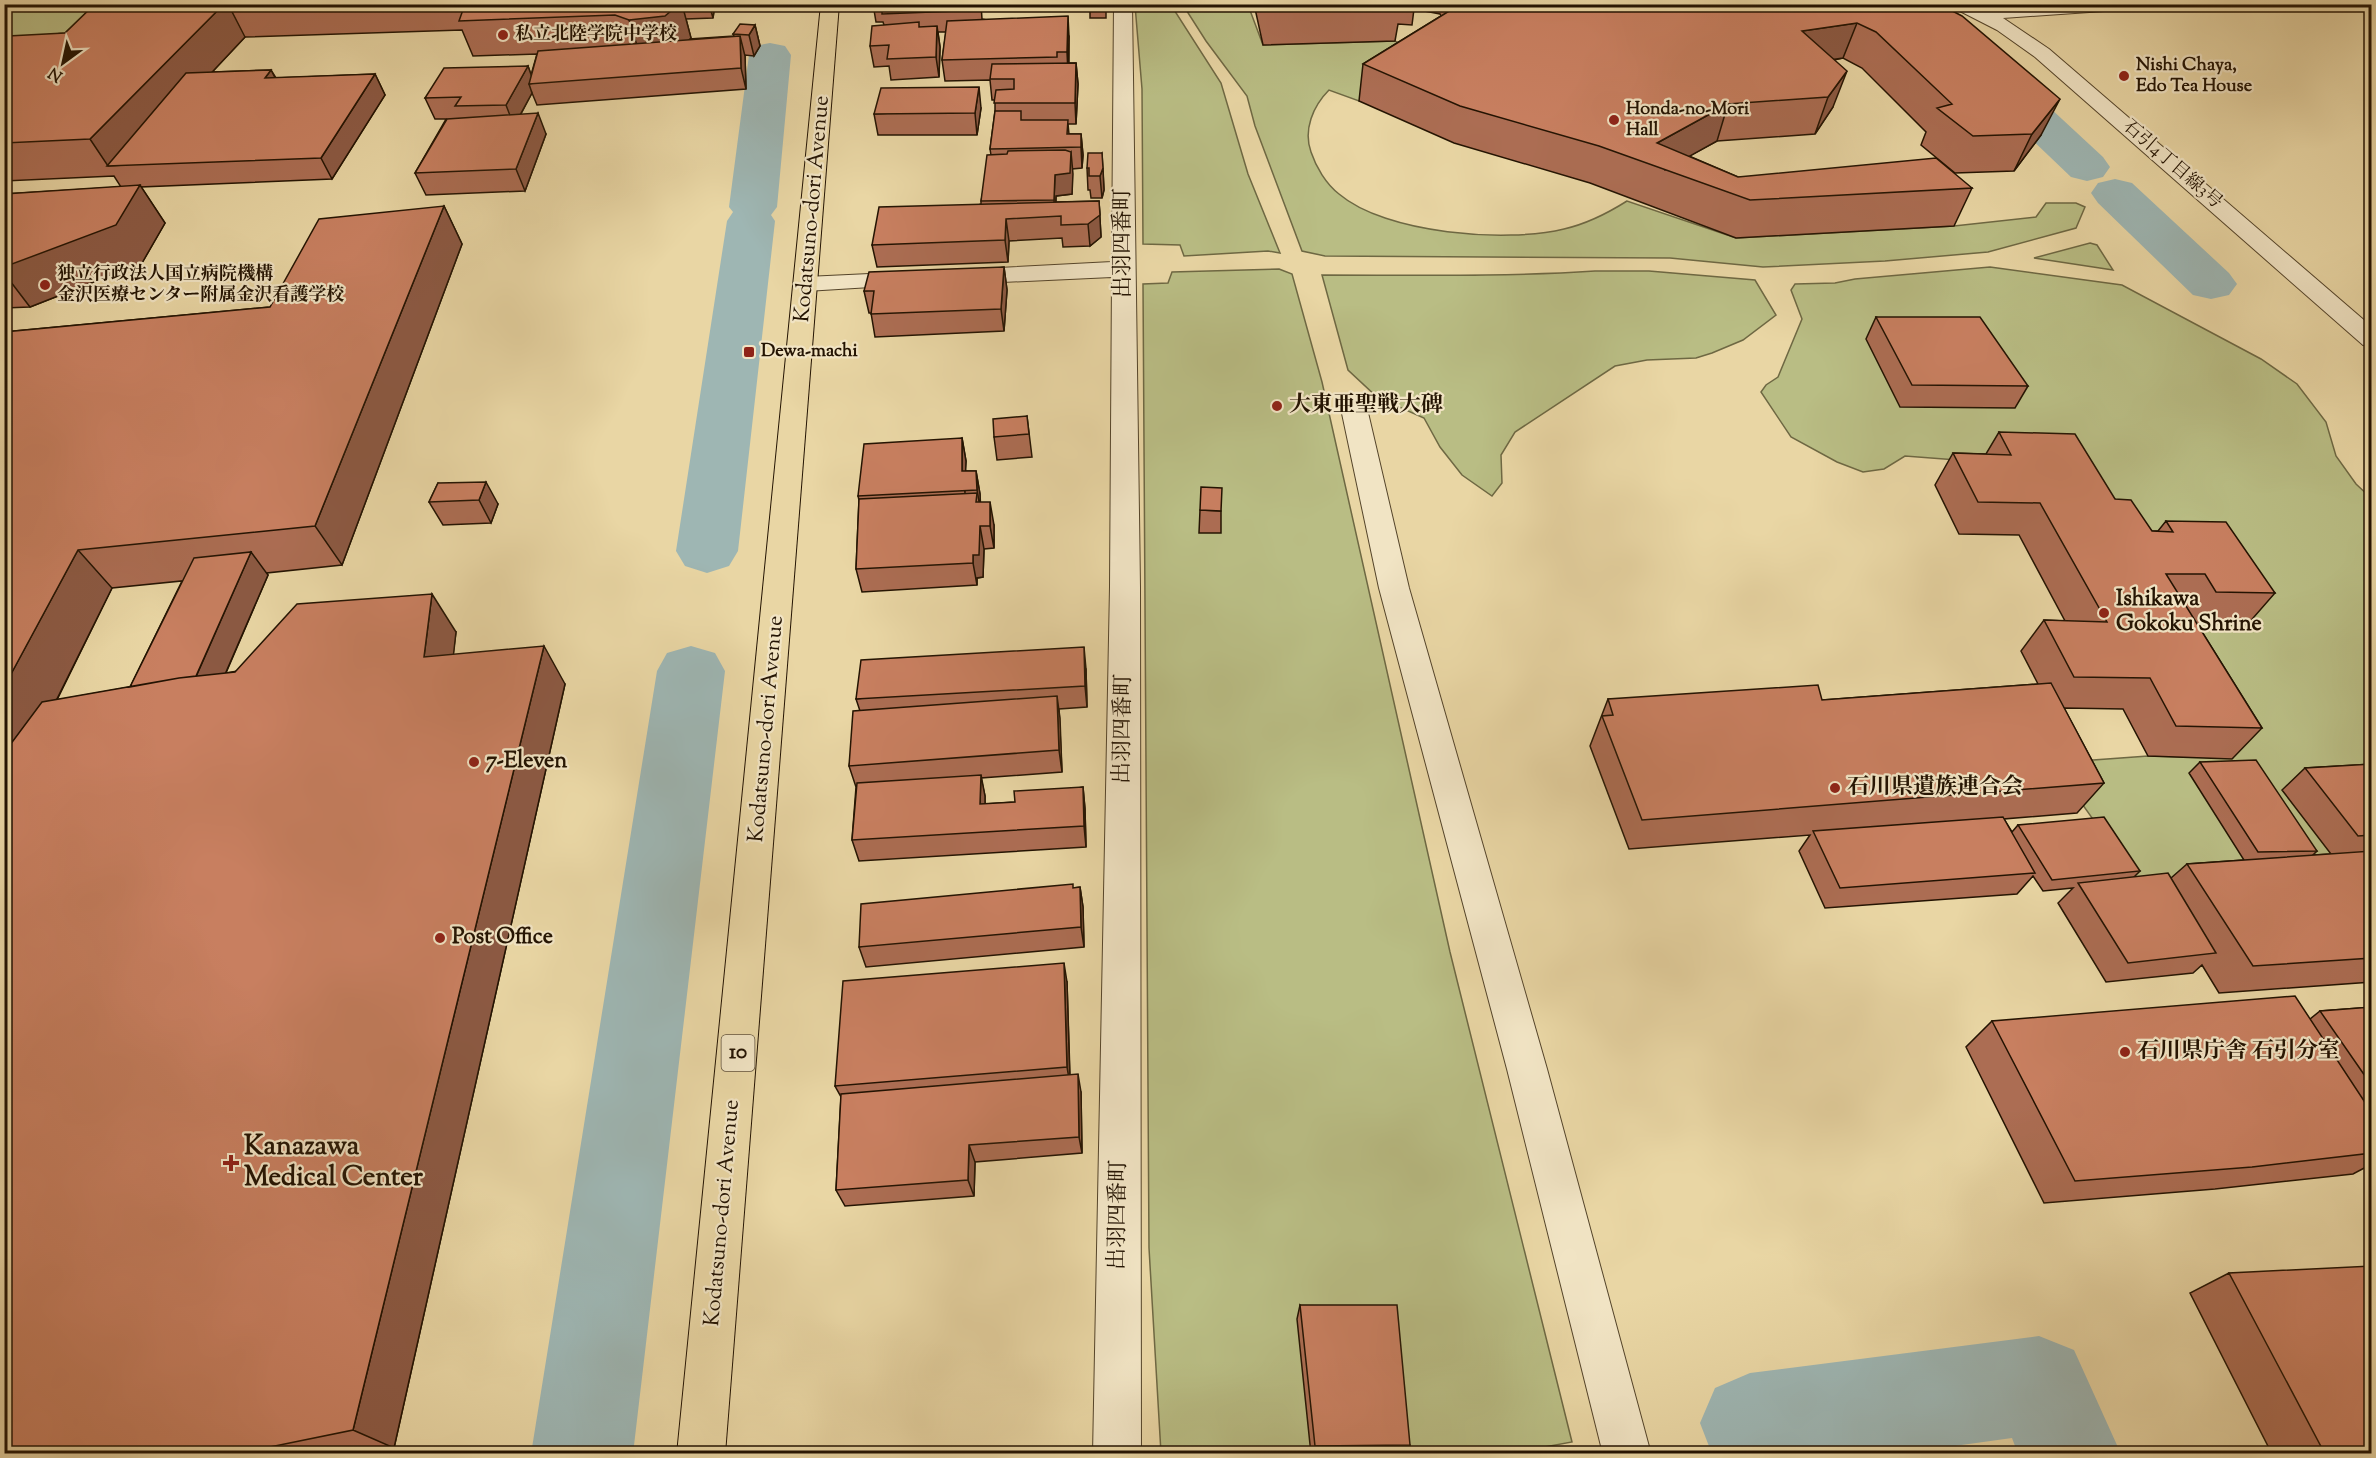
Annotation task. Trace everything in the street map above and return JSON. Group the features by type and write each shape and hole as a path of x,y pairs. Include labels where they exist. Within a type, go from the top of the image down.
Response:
{"main road":[{"name":"Kodatsuno-dori Avenue","path":"701,1454 830,4"}],"street":[{"name":"出羽四番町","path":"1117,1454 1125,587 1123,4"},
{"path":"1971,9 2118,4"},
{"name":"石引4丁目線3号","path":"1971,9 2004,26 2042,53 2372,340"},
{"path":"806,284 1124,269"},
{"path":"1353,404 1394,588 1527,1069 1628,1454"}],"green space":[{"path":"5,5 93,5 68,42 5,88"},
{"path":"1135,5 1171,5 1221,83 1248,174 1280,253 1268,251 1184,256 1180,245 1143,244 1142,89"},
{"path":"1183,5 1248,5 1263,45 1395,41 1427,57 1359,101 1329,90 1314,111 1308,135 1311,152 1319,169 1339,194 1360,208 1416,226 1480,235 1540,233 1580,224 1605,214 1627,201 1736,238 1954,226 2036,217 2046,203 2076,203 2085,207 2076,228 1988,252 1885,261 1763,267 1670,258 1325,256 1302,251 1255,126 1247,96 1206,41"},
{"path":"2090,243 2097,245 2113,270 2034,258"},
{"path":"1990,267 2122,285 2261,359 2297,384 2326,422 2336,456 2356,484 2371,498 2371,872 2146,894 2053,763 2148,756 2232,758 1970,461 1905,456 1884,469 1863,472 1837,462 1791,437 1761,392 1766,385 1778,377 1802,319 1791,290 1795,284 1835,283 1855,279"},
{"path":"1279,269 1292,274 1322,382 1450,952 1572,1442 1507,1454 1161,1453 1149,1248 1143,284 1168,283 1172,272"},
{"path":"1649,271 1755,280 1776,315 1743,340 1712,353 1696,358 1647,360 1615,366 1515,432 1501,455 1502,483 1492,496 1462,475 1440,447 1424,418 1377,397 1348,370 1322,275 1493,275"}],"building":[{"path":"95,4 224,4 90,139 4,143 4,39 8,36 65,33"},
{"path":"465,4 679,4 665,16 629,20 615,15 459,21"},
{"path":"882,4 980,4 981,10 882,14"},
{"path":"1264,4 1399,4 1400,6 1265,10"},
{"path":"1459,4 1939,4 1962,16 2060,99 2032,134 1973,136 1937,108 1952,104 1876,32 1857,23 1802,31 1847,71 1828,97 1728,104 1657,143 1738,177 1936,158 1972,188 1750,200 1599,146 1460,106 1363,64"},
{"path":"1068,16 1067,52 1057,52 1057,57 942,60 947,21"},
{"path":"919,22 919,27 937,26 936,57 887,59 889,45 870,46 872,26"},
{"path":"740,24 755,25 749,35 733,34"},
{"path":"740,36 741,68 529,84 538,51"},
{"path":"1076,63 1075,103 994,103 996,90 1014,89 1014,79 990,79 992,64"},
{"path":"528,66 506,105 455,106 461,97 425,98 444,68"},
{"path":"271,70 265,78 375,74 321,158 107,166 186,73"},
{"path":"979,87 975,113 874,114 881,88"},
{"path":"995,111 1021,111 1021,120 1068,120 1067,134 1081,134 1081,147 990,149"},
{"path":"538,113 516,169 415,173 447,119"},
{"path":"1065,150 1071,152 1070,173 1055,175 1054,200 981,201 987,155 1007,154 1008,151"},
{"path":"1088,153 1102,153 1103,168 1100,176 1089,176"},
{"path":"140,185 116,225 4,267 4,194"},
{"path":"1099,201 1100,215 1088,224 1061,225 1061,216 1006,219 1005,240 872,245 879,207"},
{"path":"444,206 315,526 78,550 4,687 4,332 270,307 319,219"},
{"path":"1004,267 1001,309 871,314 874,291 864,291 869,272"},
{"path":"1876,317 1980,317 2028,386 1912,385"},
{"path":"1027,416 1029,434 994,437 993,419"},
{"path":"1999,432 2075,434 2115,499 2131,500 2152,531 2173,532 2166,521 2226,522 2275,593 2216,592 2205,574 2166,574 2262,728 2176,726 2150,678 2074,677 2044,620 2107,622 2040,503 1978,502 1953,453 2011,455"},
{"path":"962,438 962,471 976,471 977,490 858,496 864,444"},
{"path":"486,482 479,500 429,502 438,483"},
{"path":"1201,487 1222,488 1221,511 1200,510"},
{"path":"977,493 976,502 990,502 990,526 980,526 979,555 973,555 973,563 856,569 859,499"},
{"path":"251,552 196,676 130,687 194,558"},
{"name":"Kanazawa Medical Center","path":"432,594 424,657 544,646 353,1430 236,1454 4,1454 4,753 42,702 179,678 235,672 297,604"},
{"path":"1084,647 1085,686 856,699 861,660"},
{"name":"石川県遺族連合会","path":"2051,683 2104,783 1642,820 1602,716 1613,715 1608,699 1818,685 1822,700"},
{"path":"1057,696 1059,750 849,766 853,711"},
{"path":"2256,760 2317,851 2258,852 2200,762"},
{"path":"2372,764 2372,835 2358,836 2305,768"},
{"path":"981,775 980,804 1015,802 1014,791 1083,787 1084,826 852,840 857,783"},
{"path":"2003,817 2035,873 1840,888 1813,831"},
{"path":"2104,817 2140,871 2052,880 2018,825"},
{"path":"2372,851 2372,958 2253,966 2187,864"},
{"path":"2168,873 2216,953 2128,963 2078,883"},
{"path":"1073,884 1073,888 1080,887 1081,927 859,947 861,904"},
{"path":"1064,963 1067,1067 835,1086 843,981"},
{"path":"2295,996 2372,1113 2372,1153 2252,1167 2075,1181 1992,1021"},
{"path":"2372,1007 2372,1086 2320,1011"},
{"path":"1078,1074 1079,1137 969,1145 968,1180 836,1190 841,1094"},
{"path":"2372,1266 2372,1454 2325,1454 2229,1273"},
{"path":"1300,1305 1397,1305 1410,1445 1315,1446"}],"waterway":[{"path":"1875,4 1936,38 1973,63 2023,106 2087,167"},
{"path":"753,207 770,55"},
{"path":"2115,193 2211,284"},
{"path":"707,551 751,221"},
{"path":"582,1454 691,671"},
{"path":"1750,1423 2039,1385 2070,1454"}],"place":[{"name":"私立北陸学院中学校","path":"503,35"},
{"name":"Nishi Chaya, Edo Tea House","path":"2124,76"},
{"name":"Honda-no-Mori Hall","path":"1614,120"},
{"name":"独立行政法人国立病院機構 金沢医療センター附属金沢看護学校","path":"45,285"},
{"name":"Dewa-machi","path":"749,352"},
{"name":"大東亜聖戦大碑","path":"1277,406"},
{"name":"Ishikawa Gokoku Shrine","path":"2104,613"},
{"name":"7-Eleven","path":"474,762"},
{"name":"石川県遺族連合会","path":"1835,788"},
{"name":"Post Office","path":"440,938"},
{"name":"石川県庁舎 石引分室","path":"2125,1052"},
{"name":"Kanazawa Medical Center","path":"231,1163"}]}
